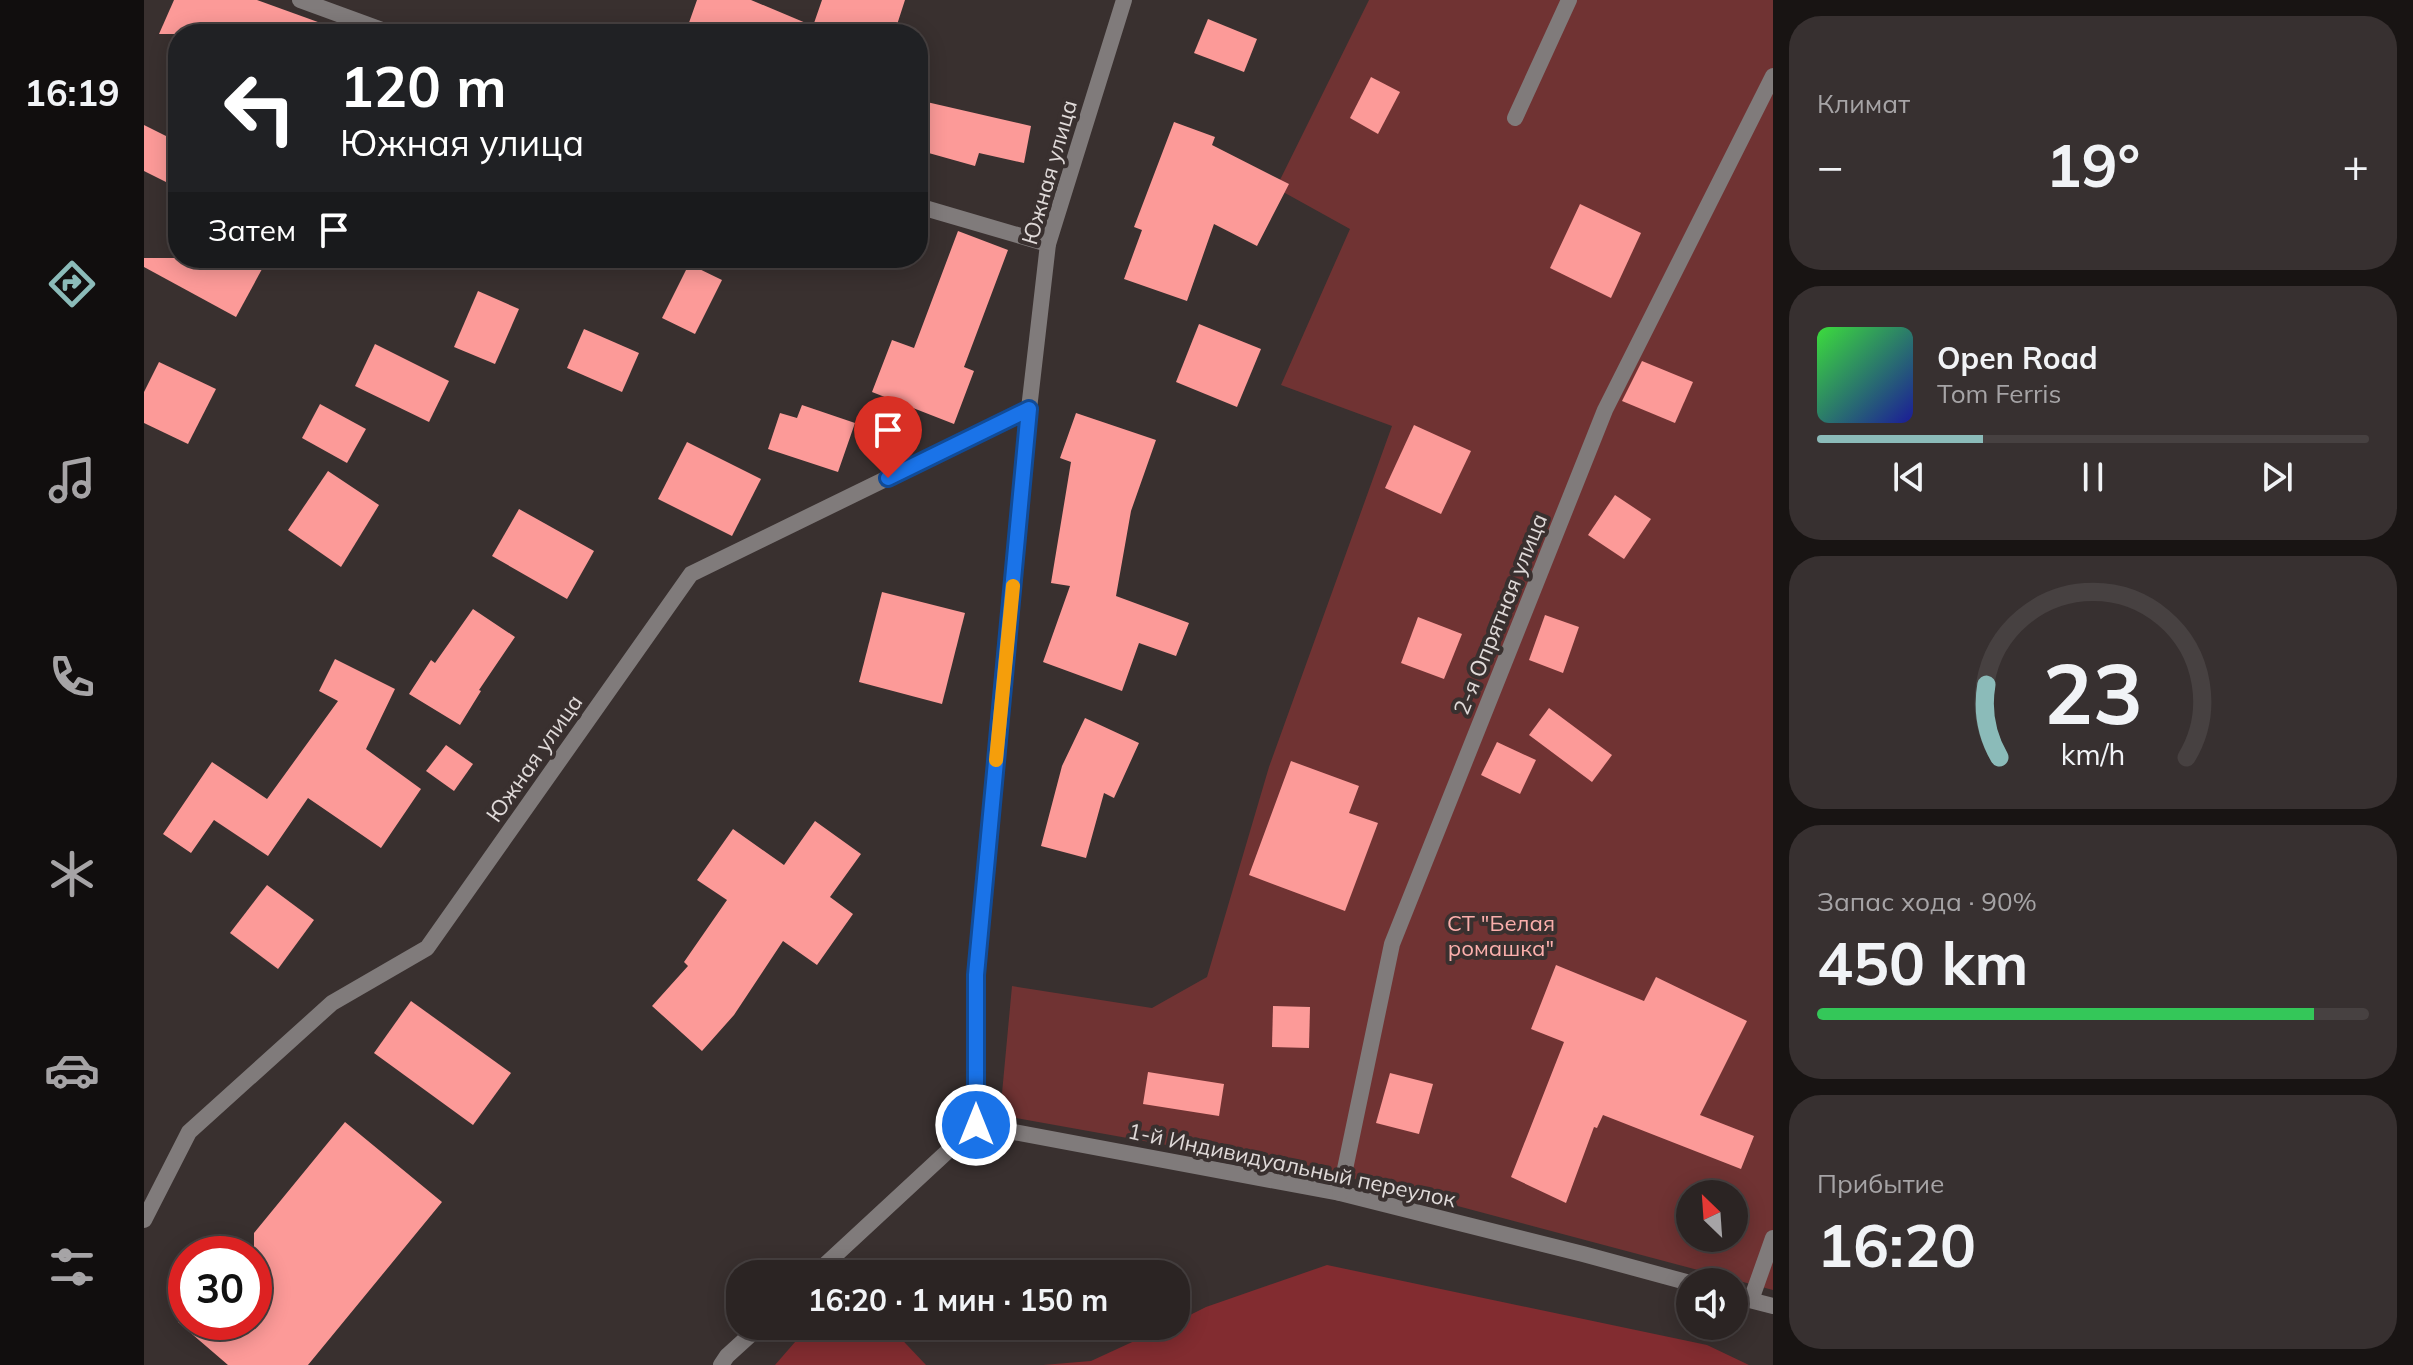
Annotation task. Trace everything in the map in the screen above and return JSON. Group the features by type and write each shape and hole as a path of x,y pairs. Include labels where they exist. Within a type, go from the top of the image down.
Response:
{"street":[{"path":"300,0 366,24"},
{"name":"Южная улица","path":"976,1125 976,975 1029,409 1048,244 1124,0"},
{"path":"1515,118 1569,0"},
{"name":"2-я Опрятная улица","path":"1340,1193 1392,944 1605,410 1773,76"},
{"path":"928,209 1048,244"},
{"name":"Южная улица","path":"144,1220 189,1132 332,1003 427,948 691,574 1029,409"},
{"path":"830,1260 976,1125"},
{"name":"1-й Индивидуальный переулок","path":"976,1125 1340,1193 1676,1279"},
{"path":"1751,1300 1773,1238"},
{"path":"1748,1299 1773,1306"},
{"path":"721,1365 746,1340"}],"green space":[{"name":"СТ \"Белая ромашка\"","path":"1369,0 1773,0 1773,1290 1748,1283 1748,1268 1690,1268 1360,1180 1000,1115 1012,986 1152,1008 1207,977 1269,767 1392,426 1281,385 1350,229 1276,188"}],"shaded area":[{"path":"1327,1265 1707,1345 1749,1365 1043,1365 1091,1361 1137,1340 1190,1340 1190,1315"},
{"path":"797,1340 902,1340 926,1365 775,1365"}],"building":[{"path":"174,0 257,0 323,24 168,24 168,34 159,34"},
{"path":"697,0 751,0 808,24 689,24"},
{"path":"822,0 905,0 897,24 814,24"},
{"path":"1208,19 1257,39 1244,72 1194,53"},
{"path":"1371,77 1400,92 1378,134 1350,118"},
{"path":"928,102 1031,126 1024,163 979,153 975,166 928,153"},
{"path":"1174,122 1215,137 1212,145 1289,184 1257,246 1214,224 1187,301 1124,279 1142,230 1134,227"},
{"path":"144,125 168,137 168,183 144,171"},
{"path":"1580,204 1641,233 1611,298 1550,268"},
{"path":"958,231 1008,250 964,367 974,371 954,424 872,392 892,340 914,348"},
{"path":"144,258 168,258 168,268 263,268 236,317 144,267"},
{"path":"687,268 697,268 722,280 695,334 662,318"},
{"path":"478,291 519,309 495,364 454,347"},
{"path":"1199,324 1261,349 1237,407 1176,382"},
{"path":"584,329 639,353 622,392 567,368"},
{"path":"375,344 449,381 429,422 355,386"},
{"path":"1642,361 1693,382 1675,423 1622,401"},
{"path":"159,362 216,389 188,444 144,423 144,392"},
{"path":"320,404 366,429 347,463 302,438"},
{"path":"802,405 855,423 838,472 768,449 780,413 797,418"},
{"path":"1076,413 1156,440 1131,511 1116,596 1189,623 1176,656 1139,643 1122,691 1043,662 1070,586 1051,583 1071,462 1060,458"},
{"path":"1414,425 1471,451 1441,514 1385,488"},
{"path":"687,442 761,479 732,536 658,499"},
{"path":"328,471 379,505 341,567 288,530"},
{"path":"1615,495 1651,519 1624,559 1588,535"},
{"path":"519,509 594,551 567,599 492,556"},
{"path":"882,592 965,613 942,704 859,682"},
{"path":"473,609 515,637 479,690 460,725 409,694 431,660 435,663"},
{"path":"1545,615 1579,627 1563,673 1529,660"},
{"path":"1418,617 1462,634 1444,679 1401,663"},
{"path":"335,659 395,689 366,749 421,789 381,848 308,798 268,856 214,820 191,853 163,834 212,762 267,799 338,701 319,691"},
{"path":"1549,708 1612,755 1592,782 1529,735"},
{"path":"1085,718 1139,743 1114,798 1104,793 1086,858 1041,846 1062,766"},
{"path":"1497,742 1536,760 1520,794 1481,775"},
{"path":"446,745 473,764 454,791 426,771"},
{"path":"1291,761 1359,786 1349,813 1378,823 1345,911 1249,875"},
{"path":"815,821 861,854 830,897 853,914 817,965 783,941 734,1015 702,1051 652,1006 688,966 684,962 727,900 697,880 733,829 784,865"},
{"path":"267,885 314,920 278,969 230,933"},
{"path":"1556,965 1644,1001 1656,977 1747,1021 1700,1115 1754,1136 1741,1169 1603,1115 1597,1128 1594,1127 1566,1203 1511,1177 1564,1042 1531,1029"},
{"path":"411,1001 511,1073 473,1125 374,1053"},
{"path":"1273,1006 1310,1007 1309,1048 1272,1047"},
{"path":"1148,1072 1224,1084 1219,1116 1143,1104"},
{"path":"1390,1073 1433,1084 1419,1134 1376,1123"},
{"path":"345,1122 442,1202 308,1365 228,1365 199,1340 272,1340 272,1236 254,1236"}],"slow traffic":[{"path":"996,760 1013,586"}],"route":[{"path":"888,478 1029,409 976,975 976,1125"}]}
